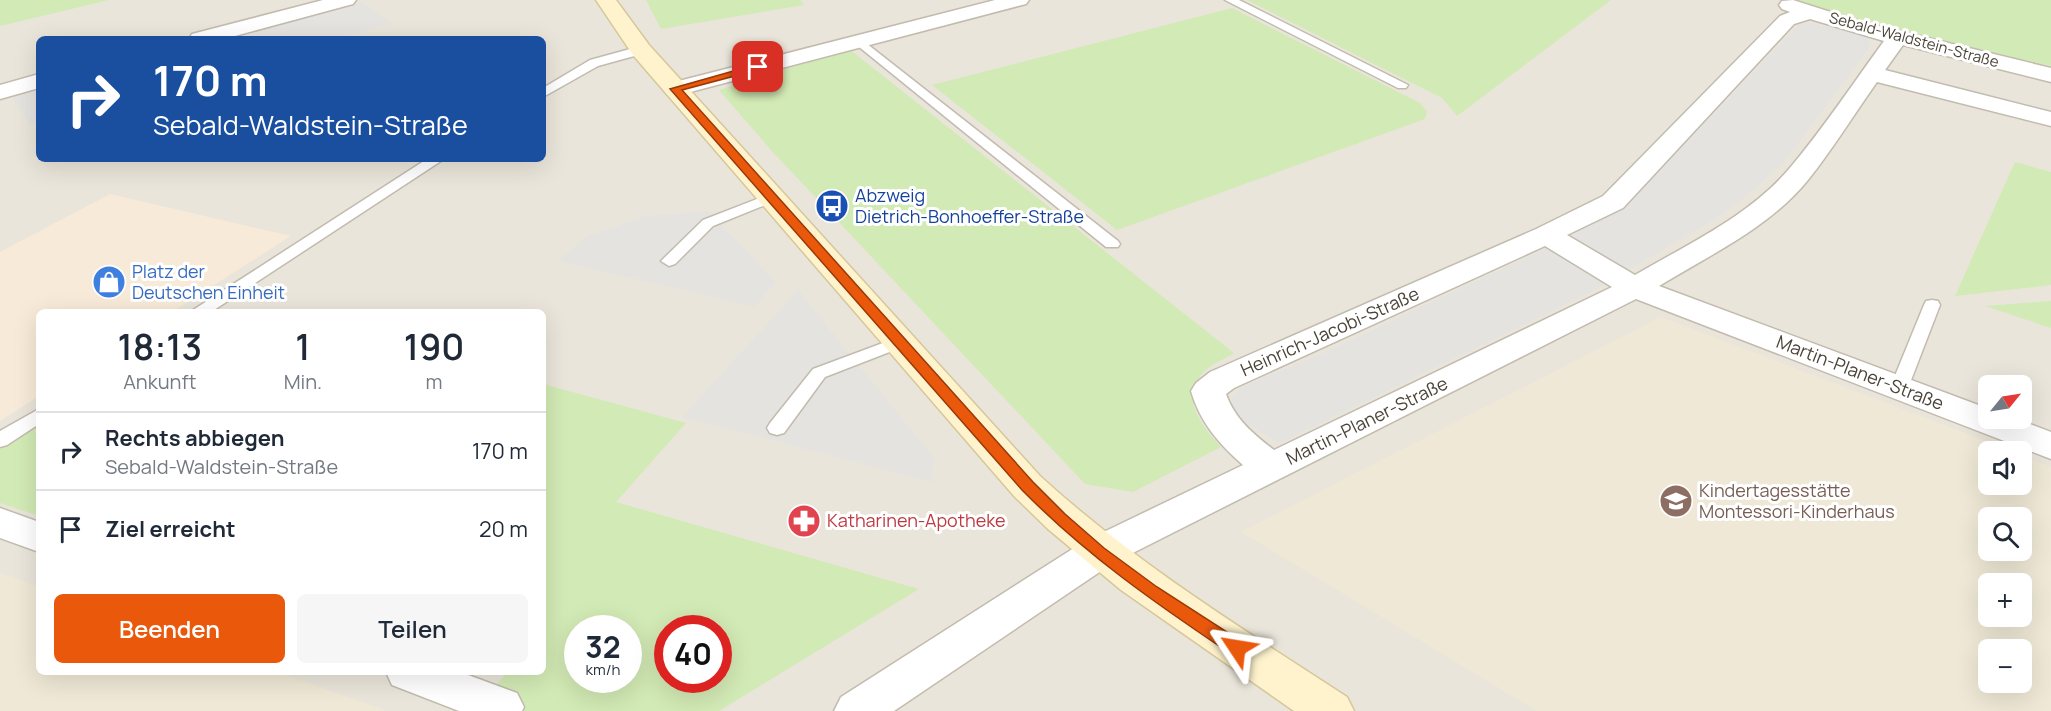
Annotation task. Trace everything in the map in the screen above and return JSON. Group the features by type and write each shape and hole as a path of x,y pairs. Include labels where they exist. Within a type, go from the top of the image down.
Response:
{"street":[{"path":"211,36 346,0"},
{"path":"606,0 641,50 1027,486 1099,552 1151,592 1331,711"},
{"path":"675,89 857,40 1019,0"},
{"name":"Sebald-Waldstein-Straße","path":"1778,0 1854,27 2051,75"},
{"name":"Heinrich-Jacobi-Straße","path":"1271,468 1225,428 1213,409 1208,391 1222,380 1546,235 1613,202 1787,20 1810,12"},
{"name":"Martin-Planer-Straße","path":"857,711 1099,552 1635,288 1742,224 1798,175 1897,38"},
{"path":"1870,73 2051,119"},
{"path":"0,92 36,82"},
{"path":"1546,235 1635,288"},
{"name":"Martin-Planer-Straße","path":"1635,288 2051,446"},
{"path":"0,523 36,536"},
{"path":"416,675 501,707"}],"lane":[{"path":"1230,0 1402,85"},
{"path":"857,40 1112,244"},
{"path":"546,91 594,63 641,50"},
{"path":"204,309 432,162"},
{"path":"669,261 708,223 770,198"},
{"path":"1899,388 1932,305"},
{"path":"777,428 819,373 898,342"},
{"path":"0,440 36,417"}],"shaded area":[{"path":"0,0 1795,0 1824,11 1892,29 2051,66 2051,711 0,711"},
{"path":"362,2 392,23 346,36 232,36"},
{"path":"1809,23 1860,34 1868,38 1870,47 1785,161 1756,188 1720,216 1593,291 1280,443 1243,422 1233,406 1232,397 1241,387 1321,354 1536,253 1618,211 1799,25"},
{"path":"36,88 36,123 30,124 10,95"},
{"name":"Platz der Deutschen Einheit","path":"110,194 291,236 177,309 36,309 36,398 0,421 0,252"},
{"path":"708,211 776,282 755,307 558,261 588,236 645,216"},
{"path":"798,290 934,458 932,482 682,417"},
{"name":"Kindertagesstätte Montessori-Kinderhaus","path":"1661,317 1986,441 1978,441 1978,495 2032,495 2032,460 2051,467 2051,711 1537,711 1241,532"},
{"path":"0,573 36,586 36,675 286,675 387,711 0,711"}],"green space":[{"path":"0,0 109,0 0,26"},
{"path":"646,0 800,0 804,5 661,29"},
{"path":"1247,0 1611,0 1457,116 1442,98"},
{"path":"1795,0 2051,0 2051,66 1889,29"},
{"path":"1232,8 1420,103 1427,112 1425,119 1117,230 932,85"},
{"path":"849,49 1234,353 1206,370 1193,390 1193,400 1200,420 1221,447 1133,492 1085,484 770,149 719,90"},
{"path":"2015,162 2051,172 2051,285 1955,296"},
{"path":"2051,301 2051,328 1985,306"},
{"path":"546,385 686,423 616,502 919,589 719,711 474,711 504,675 546,675"},
{"path":"36,425 36,515 0,503 0,449"}],"place":[{"name":"Abzweig Dietrich-Bonhoeffer-Straße","path":"832,206"},
{"name":"Platz der Deutschen Einheit","path":"109,282"},
{"name":"Kindertagesstätte Montessori-Kinderhaus","path":"1676,501"},
{"name":"Katharinen-Apotheke","path":"804,521"}],"route":[{"path":"758,67 675,89 898,342 1027,486 1060,519 1151,592 1237,648"}]}
